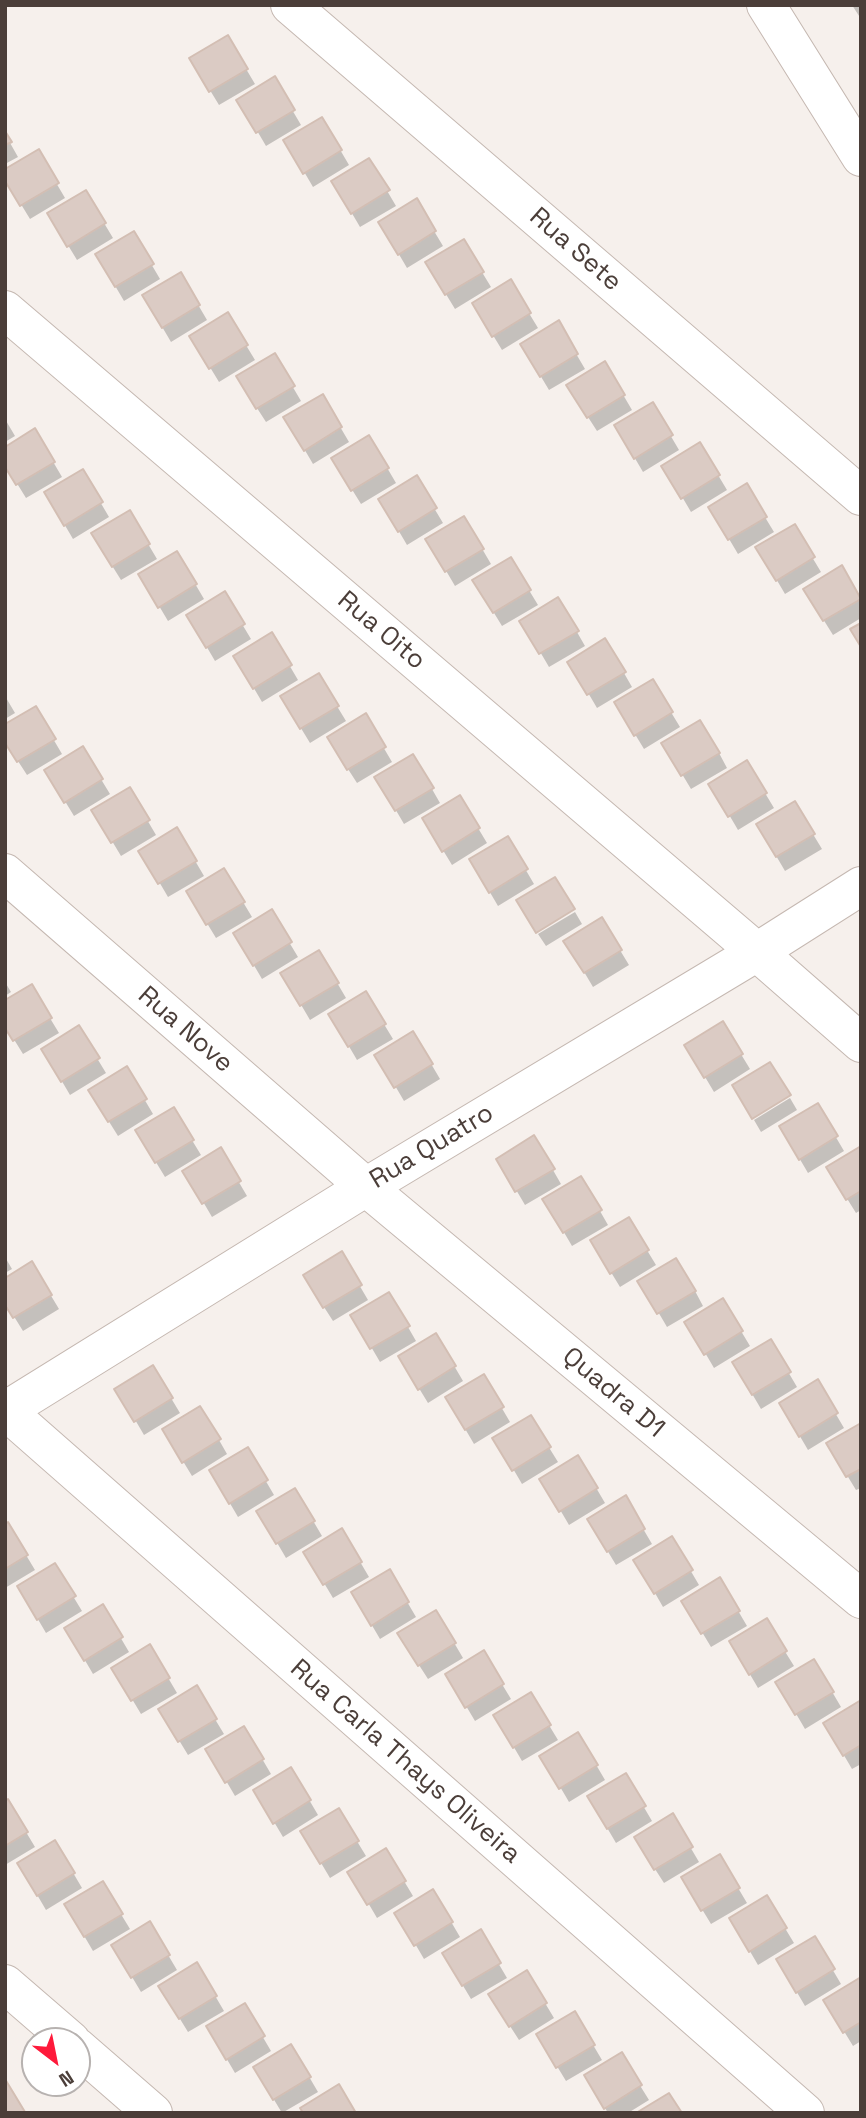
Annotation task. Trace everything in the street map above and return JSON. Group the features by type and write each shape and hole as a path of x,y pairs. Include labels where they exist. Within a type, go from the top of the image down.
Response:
{"street":[{"name":"Rua Sete","path":"290,5 861,496"},
{"path":"766,5 861,157"},
{"name":"Rua Oito","path":"5,310 861,1043"},
{"name":"Rua Nove","path":"5,873 366,1187"},
{"name":"Rua Quatro","path":"6,1410 861,886"},
{"name":"Quadra D1","path":"366,1187 861,1599"},
{"name":"Rua Carla Thays Oliveira","path":"6,1410 805,2113"},
{"path":"5,1984 55,2027"},
{"path":"91,2059 153,2113"}],"building":[{"path":"228,35 248,69 209,92 189,58"},
{"path":"275,76 295,110 256,133 236,100"},
{"path":"322,117 342,150 303,174 283,140"},
{"path":"5,131 12,142 5,145"},
{"path":"39,149 59,183 20,206 5,181 5,169"},
{"path":"369,158 390,190 351,214 331,181"},
{"path":"86,190 106,223 67,247 47,213"},
{"path":"417,198 436,231 398,255 378,222"},
{"path":"134,231 154,264 115,287 95,254"},
{"path":"464,239 484,272 445,295 425,262"},
{"path":"181,272 200,305 162,328 142,295"},
{"path":"511,279 531,313 492,337 472,303"},
{"path":"228,312 248,345 209,369 189,336"},
{"path":"559,320 578,354 540,377 520,344"},
{"path":"275,353 295,386 256,409 236,376"},
{"path":"605,361 625,395 587,418 566,385"},
{"path":"323,394 342,427 304,451 283,417"},
{"path":"653,402 673,435 634,459 614,425"},
{"path":"35,428 55,462 16,485 5,467 5,447"},
{"path":"369,435 389,468 351,491 331,458"},
{"path":"700,442 720,475 681,499 661,466"},
{"path":"83,469 103,502 64,526 44,492"},
{"path":"417,475 437,508 398,532 378,499"},
{"path":"747,483 767,517 728,540 708,507"},
{"path":"130,510 150,544 112,567 91,533"},
{"path":"464,516 484,549 445,572 425,539"},
{"path":"795,524 815,557 776,581 755,547"},
{"path":"177,551 197,584 158,608 138,574"},
{"path":"511,557 531,590 493,613 472,580"},
{"path":"842,565 861,599 823,621 803,589"},
{"path":"225,591 245,624 206,648 186,615"},
{"path":"558,597 579,631 539,654 519,621"},
{"path":"861,623 861,647 850,629"},
{"path":"272,632 292,665 253,689 233,656"},
{"path":"605,638 626,672 587,695 567,662"},
{"path":"319,673 339,706 300,729 280,696"},
{"path":"653,679 673,712 634,736 614,702"},
{"path":"36,706 56,739 17,762 5,743 5,724"},
{"path":"366,713 386,747 347,770 327,737"},
{"path":"700,720 720,753 681,776 661,743"},
{"path":"83,746 103,779 64,803 44,770"},
{"path":"413,754 434,788 395,811 374,777"},
{"path":"747,760 767,793 728,817 708,784"},
{"path":"130,787 150,820 111,843 91,810"},
{"path":"460,795 480,828 442,852 422,818"},
{"path":"795,801 815,834 776,857 756,824"},
{"path":"177,827 197,861 158,884 138,851"},
{"path":"508,836 528,869 489,893 469,859"},
{"path":"224,868 245,902 206,925 186,891"},
{"path":"555,877 575,909 536,933 516,900"},
{"path":"272,909 292,942 253,966 233,933"},
{"path":"602,917 622,950 584,973 563,941"},
{"path":"319,950 339,983 300,1006 280,973"},
{"path":"32,984 52,1018 13,1041 5,1028 5,1000"},
{"path":"366,991 386,1024 348,1047 328,1014"},
{"path":"723,1021 743,1054 704,1078 684,1045"},
{"path":"79,1025 100,1058 61,1082 41,1049"},
{"path":"413,1031 433,1064 394,1088 374,1055"},
{"path":"770,1062 791,1095 752,1119 732,1085"},
{"path":"127,1066 147,1099 108,1122 88,1090"},
{"path":"818,1103 838,1136 799,1160 779,1126"},
{"path":"174,1107 194,1140 155,1163 135,1130"},
{"path":"534,1135 555,1169 515,1192 496,1159"},
{"path":"861,1146 861,1191 846,1200 826,1167"},
{"path":"221,1147 241,1181 202,1204 182,1171"},
{"path":"581,1176 602,1210 563,1233 542,1199"},
{"path":"629,1217 649,1250 610,1274 590,1240"},
{"path":"342,1251 362,1285 323,1308 303,1275"},
{"path":"676,1258 696,1291 657,1314 637,1281"},
{"path":"32,1261 52,1295 13,1318 5,1305 5,1278"},
{"path":"389,1292 410,1326 370,1349 350,1315"},
{"path":"723,1298 743,1331 704,1355 684,1322"},
{"path":"436,1333 456,1366 418,1390 398,1356"},
{"path":"771,1339 791,1372 752,1395 732,1362"},
{"path":"153,1365 173,1398 134,1422 114,1389"},
{"path":"484,1374 504,1407 465,1430 445,1397"},
{"path":"818,1379 838,1413 799,1437 779,1403"},
{"path":"200,1406 221,1439 182,1463 162,1429"},
{"path":"531,1415 551,1447 512,1471 492,1438"},
{"path":"861,1423 861,1469 846,1477 826,1443"},
{"path":"248,1447 268,1480 229,1504 209,1470"},
{"path":"578,1455 598,1488 559,1512 539,1479"},
{"path":"295,1488 315,1521 276,1544 256,1511"},
{"path":"626,1495 645,1529 607,1552 587,1519"},
{"path":"8,1522 28,1555 5,1569 5,1524"},
{"path":"342,1528 362,1562 323,1585 303,1552"},
{"path":"672,1536 693,1570 654,1594 633,1560"},
{"path":"55,1563 76,1596 37,1620 17,1586"},
{"path":"390,1569 409,1602 371,1626 351,1592"},
{"path":"720,1577 740,1611 701,1634 681,1601"},
{"path":"103,1604 123,1637 84,1661 64,1628"},
{"path":"436,1610 456,1643 418,1666 397,1633"},
{"path":"767,1618 787,1651 749,1675 729,1641"},
{"path":"150,1644 170,1678 131,1701 111,1668"},
{"path":"484,1650 504,1684 465,1708 445,1674"},
{"path":"814,1659 834,1692 795,1715 775,1682"},
{"path":"197,1685 217,1719 178,1742 158,1709"},
{"path":"531,1692 551,1725 513,1748 493,1715"},
{"path":"861,1700 861,1745 843,1756 823,1723"},
{"path":"244,1726 264,1759 225,1783 205,1749"},
{"path":"578,1732 598,1765 559,1789 539,1756"},
{"path":"291,1767 311,1800 273,1824 253,1790"},
{"path":"626,1773 646,1806 607,1829 587,1796"},
{"path":"8,1799 28,1832 5,1846 5,1801"},
{"path":"339,1808 359,1841 320,1864 300,1831"},
{"path":"673,1813 693,1847 654,1870 634,1837"},
{"path":"55,1840 75,1873 37,1896 17,1863"},
{"path":"386,1848 406,1881 367,1905 347,1872"},
{"path":"720,1854 740,1888 701,1911 681,1877"},
{"path":"103,1881 123,1914 84,1937 64,1904"},
{"path":"433,1889 453,1922 414,1946 394,1913"},
{"path":"767,1895 787,1928 749,1952 729,1918"},
{"path":"150,1921 170,1955 131,1978 111,1945"},
{"path":"481,1929 501,1963 462,1986 442,1953"},
{"path":"815,1936 835,1969 796,1993 776,1959"},
{"path":"197,1962 217,1996 179,2019 158,1986"},
{"path":"527,1970 547,2003 509,2027 488,1994"},
{"path":"861,1977 861,2022 843,2033 823,2000"},
{"path":"245,2003 265,2036 226,2060 206,2026"},
{"path":"575,2011 595,2045 556,2068 536,2034"},
{"path":"291,2044 311,2077 273,2100 253,2067"},
{"path":"622,2052 642,2085 604,2109 584,2075"},
{"path":"5,2079 25,2112 5,2113"},
{"path":"339,2084 356,2113 303,2113 300,2108"},
{"path":"669,2093 682,2113 636,2113"}]}
